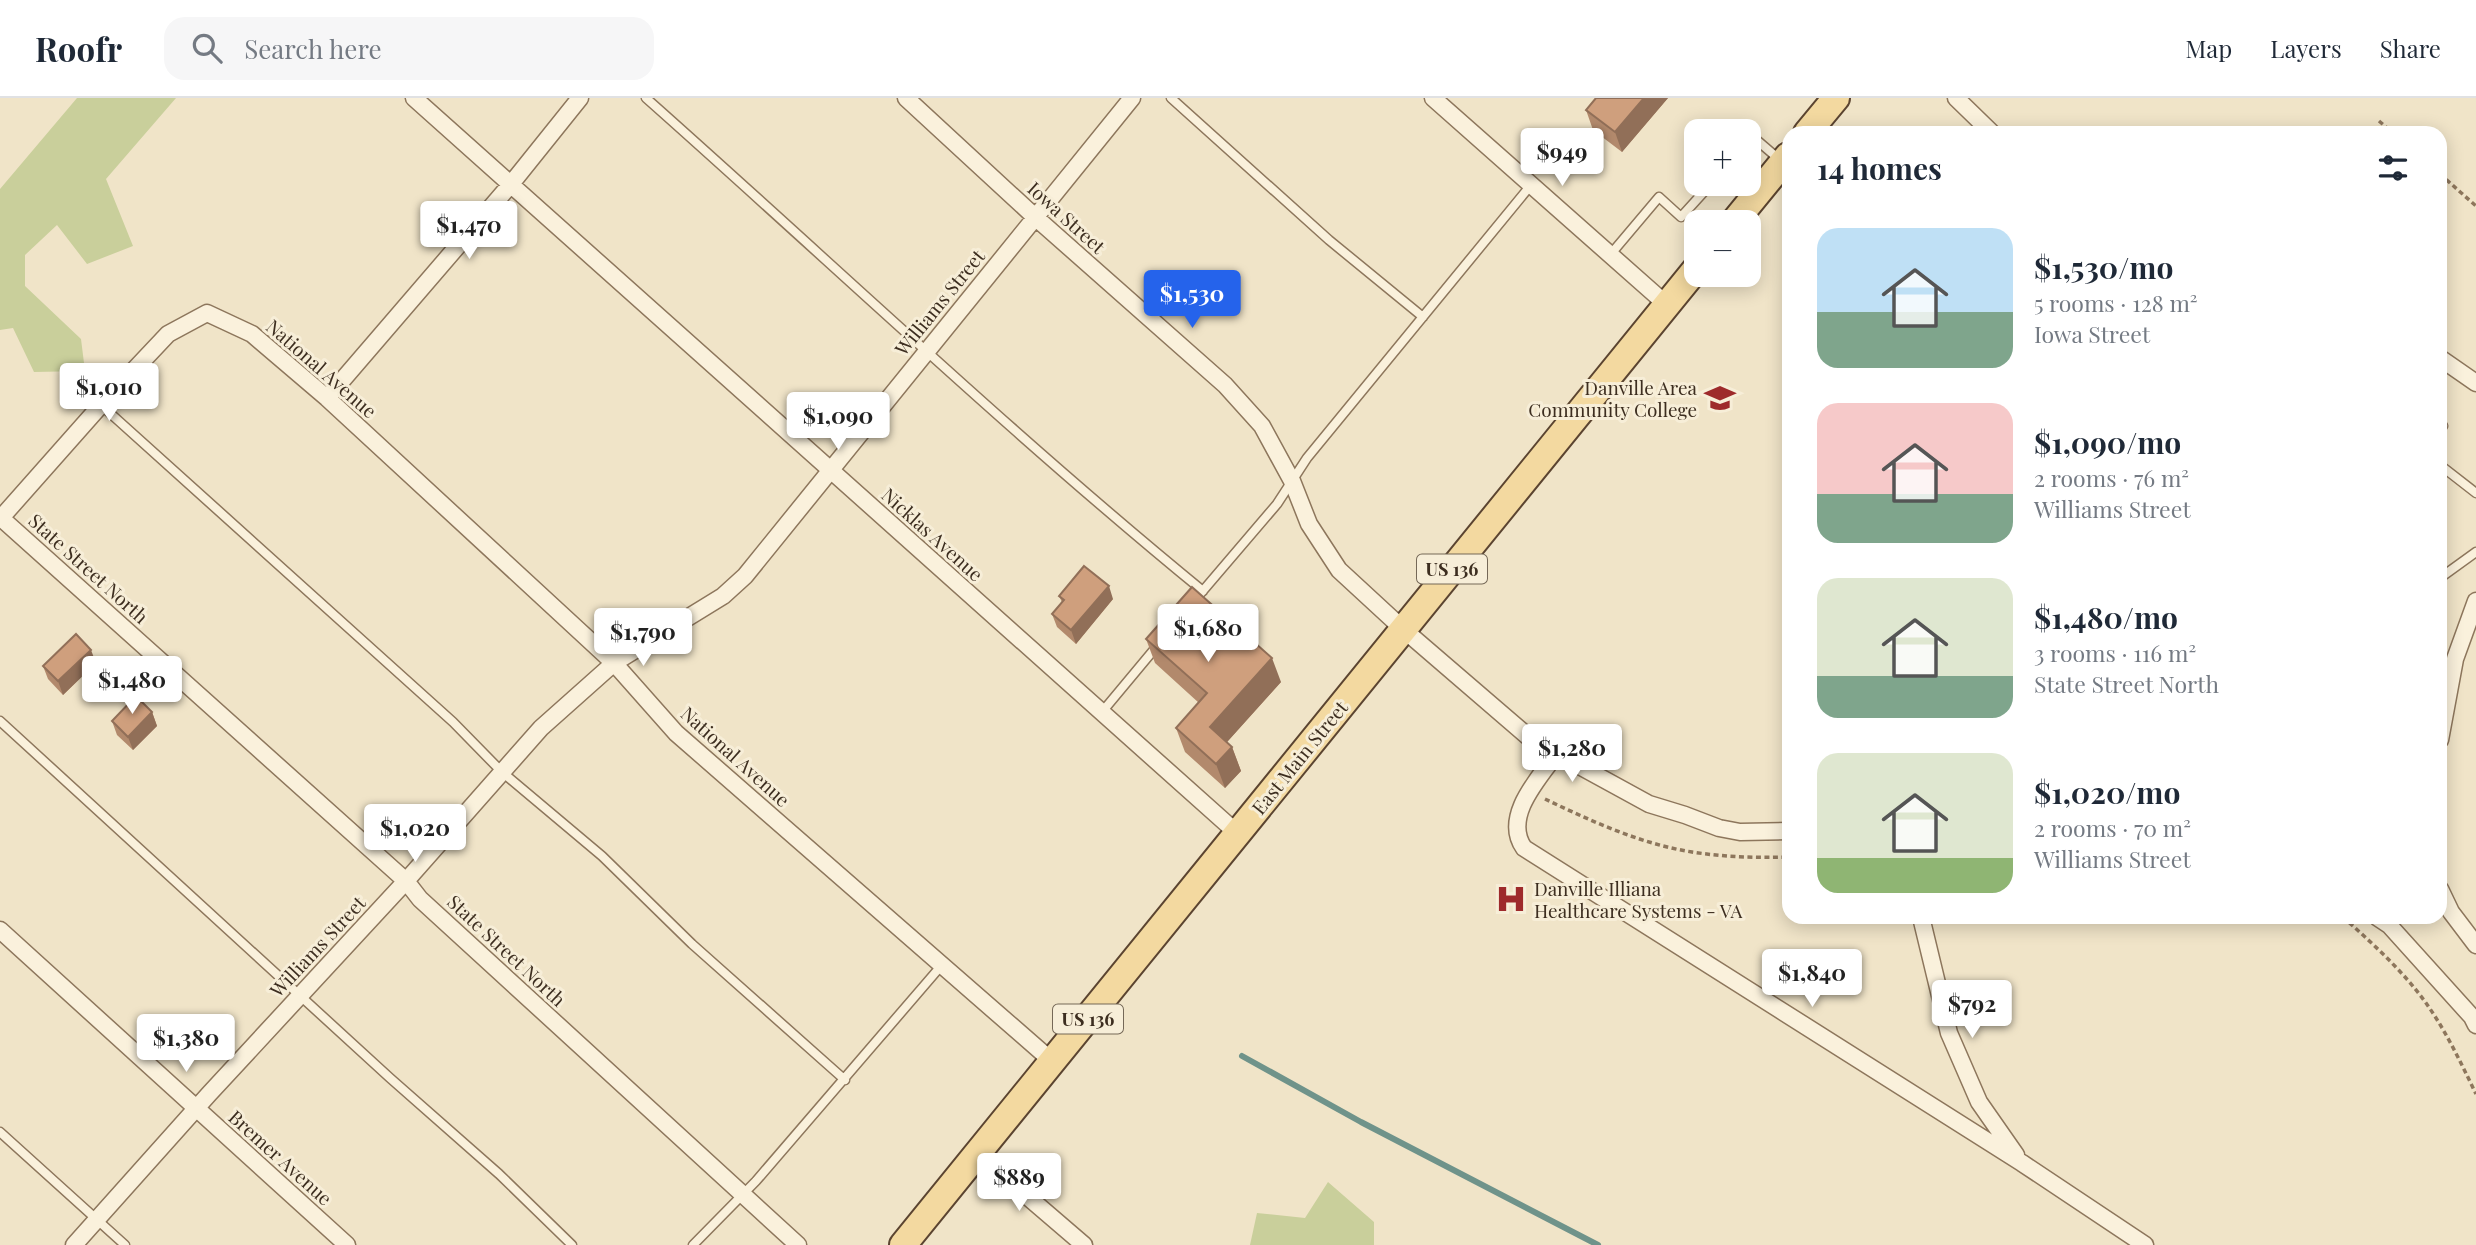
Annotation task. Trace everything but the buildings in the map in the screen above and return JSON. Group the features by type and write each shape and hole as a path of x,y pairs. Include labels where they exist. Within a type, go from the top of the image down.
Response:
{"main road":[{"path":"1813,126 1836,98"},
{"path":"1744,210 1782,164"},
{"name":"East Main Street","path":"903,1245 1684,284"}],"street":[{"name":"Nicklas Avenue","path":"414,98 1237,833"},
{"path":"327,398 511,184 580,98"},
{"name":"Iowa Street","path":"906,98 1035,217 1225,384 1262,426 1292,481 1309,524 1339,570 1532,740 1649,804 1685,814 1719,828 1740,832 1782,831"},
{"name":"Williams Street","path":"74,1245 196,1108 406,881 541,728 614,663 723,596 745,576 1132,98"},
{"path":"1433,98 1667,305"},
{"path":"1956,98 1985,126"},
{"name":"National Avenue","path":"101,404 168,334 207,313 252,334 327,398 614,663 676,733 1053,1062"},
{"path":"2447,363 2476,383"},
{"path":"1,518 101,404"},
{"name":"State Street North","path":"1,518 406,881 420,899 798,1245"},
{"path":"2447,685 2476,601"},
{"path":"1557,753 1530,791 1516,821 1516,837 1524,848 2022,1163 2145,1245"},
{"path":"2447,904 2476,945"},
{"path":"1922,924 1949,1033 1979,1102 2022,1163"},
{"path":"2388,924 2472,1017 2476,1025"},
{"name":"Bremer Avenue","path":"0,930 347,1245"},
{"path":"978,1154 1084,1245"}],"lane":[{"path":"646,98 1110,515 1203,591"},
{"path":"1171,98 1329,240 1423,317"},
{"path":"1761,142 1782,156"},
{"path":"1194,601 1277,504 1307,458 1531,185"},
{"path":"1610,255 1659,197 1681,217 1700,196"},
{"path":"101,404 453,722 502,772 602,856 692,944 845,1080"},
{"path":"2447,470 2476,493"},
{"path":"2447,573 2476,552"},
{"path":"1102,712 1161,640"},
{"path":"0,721 499,1174 572,1245"},
{"path":"693,1245 742,1195 845,1080 941,967"},
{"path":"0,1132 125,1245"}],"path":[{"path":"2379,121 2385,126"},
{"path":"2447,180 2476,206"},
{"path":"1530,791 1615,829 1678,849 1752,858 1782,857"},
{"path":"2351,924 2373,944 2425,1001 2476,1094"}],"green space":[{"path":"77,98 176,98 106,179 133,246 87,264 57,225 25,255 25,286 81,339 85,371 34,372 13,328 0,330 0,189"},
{"path":"1328,1182 1374,1222 1374,1245 1250,1245 1257,1213 1305,1218"}],"waterway":[{"path":"1242,1056 1361,1122 1598,1245"}],"place":[{"name":"Danville Area Community College","path":"1720,398"},
{"name":"Danville Illiana Healthcare Systems - VA","path":"1511,899"}]}
